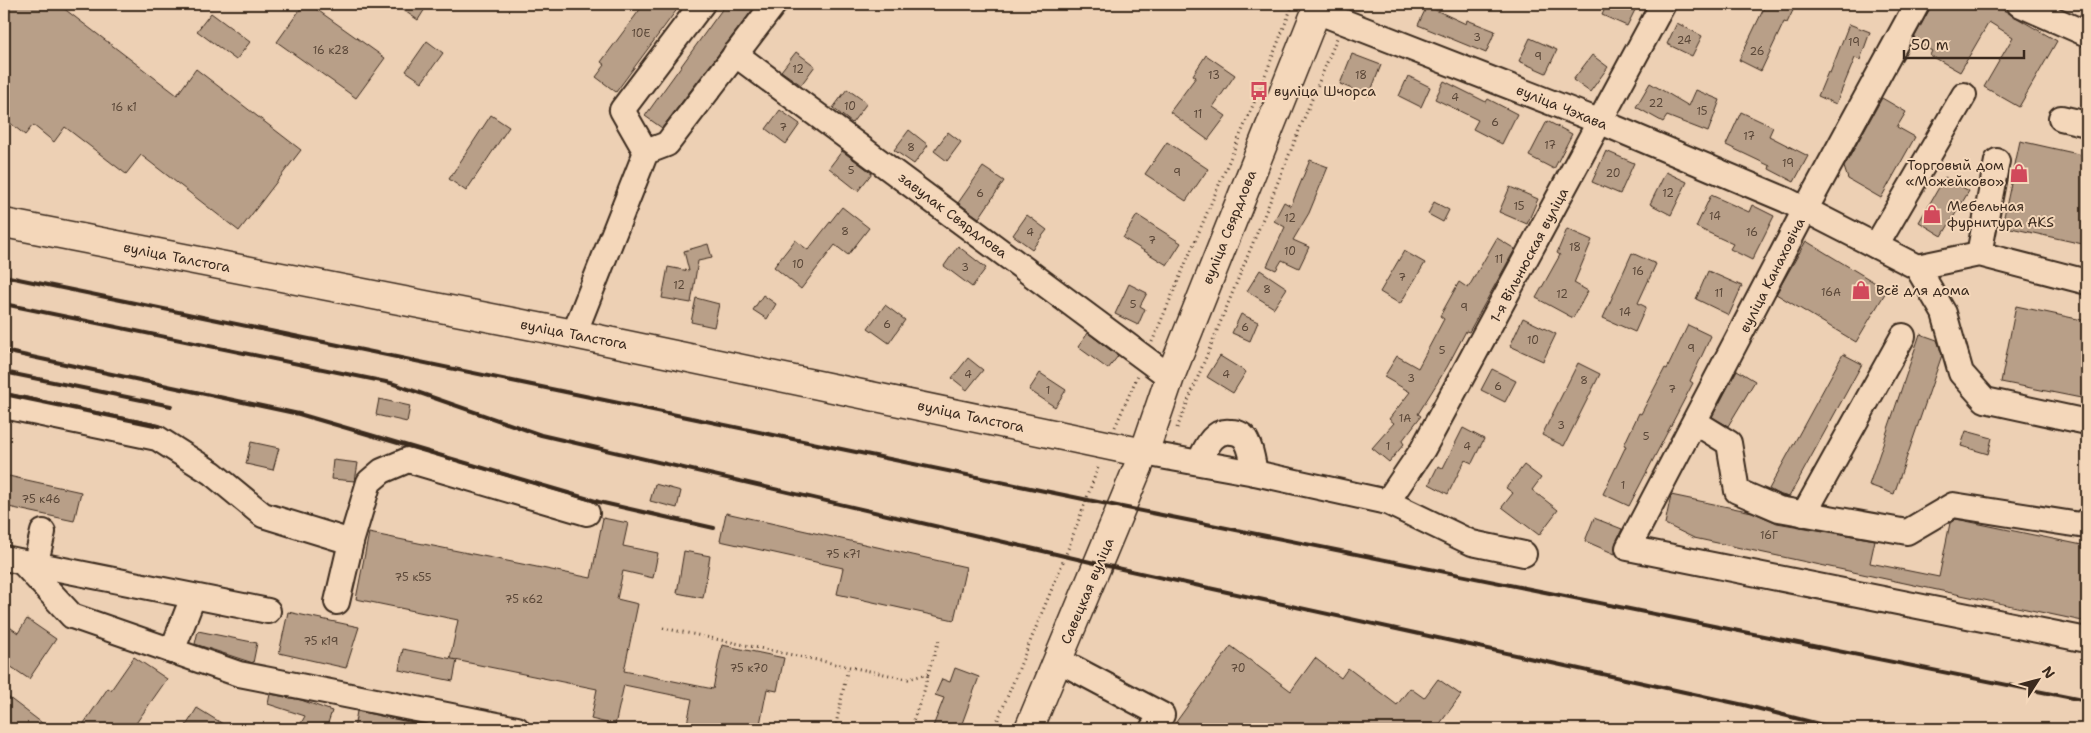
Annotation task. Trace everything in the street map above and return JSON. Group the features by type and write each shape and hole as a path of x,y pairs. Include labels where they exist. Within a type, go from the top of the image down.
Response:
{"main road":[{"name":"вуліца Свярдлова","path":"1154,455 1170,377 1318,7"},
{"name":"вуліца Талстога","path":"4,223 574,334 1154,455"},
{"name":"Савецкая вуліца","path":"1029,729 1058,660 1154,455"}],"street":[{"path":"646,152 622,110 702,4"},
{"path":"574,334 646,152 667,144 774,4"},
{"name":"1-я Вільнюская вуліца","path":"1388,502 1424,449 1663,4"},
{"name":"вуліца Канаховіча","path":"1917,4 1628,548 2087,640"},
{"path":"2019,4 2087,34"},
{"name":"вуліца Чэхава","path":"1318,7 1344,21 1601,122 1806,210 1916,267"},
{"name":"завулак Свярдлова","path":"736,54 1170,377"},
{"path":"1876,246 1964,95"},
{"path":"2061,118 2087,124"},
{"path":"1979,254 1997,161"},
{"path":"2087,282 1979,254 1916,267 1944,313 1961,373 1985,400 2087,422"},
{"path":"1804,514 1903,336"},
{"path":"4,406 157,438 212,473 263,515 351,542"},
{"path":"1695,422 1729,443 1737,491 1780,509 1907,532 1953,505 2086,526 2087,520"},
{"path":"1199,462 1207,446 1216,435 1225,431 1238,432 1247,440 1254,473"},
{"path":"1154,455 1254,473 1388,502 1472,543 1524,554"},
{"path":"337,602 368,482 382,471 408,460 587,513"},
{"path":"21,563 43,532"},
{"path":"21,563 268,612"},
{"path":"21,563 72,616 239,674 517,729"},
{"path":"172,651 193,597"},
{"path":"1058,660 1162,715 1152,729"}],"path":[{"path":"1154,455 1344,21"},
{"path":"663,628 908,679 928,674"},
{"path":"910,729 924,691 940,637"},
{"path":"835,729 848,667"}],"building":[{"path":"4,4 58,4 177,95 196,69 301,150 239,231 141,155 126,174 65,127 54,142 33,125 25,135 4,118"},
{"path":"304,4 309,4 385,58 356,98 277,42"},
{"path":"394,4 428,4 418,20"},
{"path":"644,4 681,4 616,92 596,77 605,65 601,62"},
{"path":"726,4 757,4 662,128 645,116"},
{"path":"1607,4 1638,4 1627,26 1602,15"},
{"path":"1766,4 1796,4 1787,23 1784,22 1761,71 1739,60"},
{"path":"1932,4 1993,4 2057,41 2019,107 1984,87 2013,37 1989,22 1960,72 1930,55 1932,51 1913,40"},
{"path":"1427,6 1466,24 1467,20 1495,31 1486,53 1418,25"},
{"path":"211,13 250,42 236,60 197,31"},
{"path":"1677,23 1702,36 1692,56 1667,44"},
{"path":"1849,24 1870,32 1860,60 1855,58 1836,104 1818,96 1828,72 1830,73"},
{"path":"1530,38 1557,50 1546,73 1519,61"},
{"path":"427,41 443,53 422,82 406,71"},
{"path":"796,52 815,66 801,85 781,71"},
{"path":"1352,54 1381,65 1369,96 1340,84"},
{"path":"1206,55 1235,75 1213,107 1226,116 1208,140 1170,112 1196,77 1193,75"},
{"path":"1592,55 1608,67 1590,92 1573,80"},
{"path":"1408,76 1430,87 1421,107 1399,96"},
{"path":"1444,81 1486,102 1488,99 1517,114 1502,144 1473,129 1478,120 1435,99"},
{"path":"1650,83 1689,106 1696,90 1720,100 1708,132 1667,116 1663,122 1636,107"},
{"path":"847,89 867,103 852,123 833,108"},
{"path":"1882,98 1906,112 1897,127 1915,137 1881,198 1848,179 1844,167"},
{"path":"780,110 800,124 786,144 766,129"},
{"path":"1741,112 1773,127 1769,136 1808,156 1794,182 1769,169 1770,166 1726,145"},
{"path":"491,115 509,127 466,191 449,179"},
{"path":"1547,121 1572,134 1554,169 1529,156"},
{"path":"909,130 928,145 914,164 894,150"},
{"path":"948,132 961,142 947,161 934,151"},
{"path":"2020,141 2087,156 2087,245 2002,226"},
{"path":"1167,142 1208,169 1186,201 1145,174"},
{"path":"842,151 872,173 858,191 829,168"},
{"path":"1606,151 1634,163 1620,194 1592,182"},
{"path":"1310,160 1328,167 1309,213 1293,240 1309,247 1299,268 1282,260 1276,270 1267,266 1285,227 1274,221 1284,202 1291,206"},
{"path":"983,167 1004,181 979,218 958,203"},
{"path":"1666,172 1687,182 1671,215 1650,204"},
{"path":"1945,177 1969,191 1942,236 1919,222"},
{"path":"1510,187 1538,199 1527,224 1499,212"},
{"path":"1711,195 1749,212 1752,205 1774,216 1752,260 1730,249 1733,244 1696,227"},
{"path":"1434,202 1449,210 1443,222 1428,214"},
{"path":"842,207 869,228 848,255 835,245 801,289 774,267 795,240 808,250"},
{"path":"1027,215 1047,230 1032,249 1013,235"},
{"path":"1137,215 1181,243 1167,265 1123,238"},
{"path":"1567,229 1592,240 1574,283 1588,291 1573,318 1536,298 1560,255 1557,253"},
{"path":"1497,238 1515,249 1469,332 1466,331 1447,367 1418,414 1421,416 1402,441 1404,444 1389,462 1372,448 1394,423 1389,419 1410,392 1384,377 1397,356 1418,368 1444,319 1440,316 1459,282 1468,288"},
{"path":"1806,241 1887,290 1856,342 1776,294"},
{"path":"708,244 712,258 698,261 691,303 662,298 668,267 689,271 684,251"},
{"path":"958,246 986,268 972,287 944,266"},
{"path":"1404,251 1425,263 1400,304 1380,292"},
{"path":"1632,253 1656,264 1638,303 1646,307 1635,332 1603,318"},
{"path":"1260,270 1287,288 1274,308 1247,291"},
{"path":"1708,271 1742,286 1729,315 1696,299"},
{"path":"1129,284 1147,293 1140,306 1145,309 1138,325 1115,314"},
{"path":"763,295 776,304 767,319 753,310"},
{"path":"696,298 719,304 714,327 691,322"},
{"path":"885,305 905,320 889,343 868,328"},
{"path":"2016,306 2087,321 2087,367 2081,398 2001,382"},
{"path":"1241,314 1258,322 1250,341 1232,333"},
{"path":"1523,318 1556,334 1543,361 1510,346"},
{"path":"1688,325 1711,336 1690,381 1693,383 1629,506 1603,494 1626,446 1624,445 1639,413 1641,414 1665,368 1667,369"},
{"path":"1088,333 1118,356 1108,369 1078,347"},
{"path":"1920,334 1937,340 1942,355 1894,494 1869,485"},
{"path":"1843,354 1862,364 1789,497 1778,494 1769,489"},
{"path":"1220,356 1246,372 1233,393 1207,377"},
{"path":"968,358 983,370 967,390 952,378"},
{"path":"1578,363 1600,374 1564,446 1542,435"},
{"path":"1492,369 1516,381 1505,402 1481,390"},
{"path":"1737,370 1755,381 1728,426 1712,417"},
{"path":"1040,373 1066,390 1055,407 1029,390"},
{"path":"379,399 410,406 407,422 376,415"},
{"path":"1463,428 1484,439 1472,463 1465,460 1448,494 1429,484 1438,466 1443,468"},
{"path":"1966,431 1992,438 1988,454 1961,446"},
{"path":"251,442 279,448 273,470 246,464"},
{"path":"333,460 358,463 355,481 331,479"},
{"path":"1524,465 1541,478 1532,490 1558,510 1539,535 1502,507 1513,493 1506,488"},
{"path":"4,475 81,492 74,521 4,506"},
{"path":"655,484 681,491 677,508 650,501"},
{"path":"1671,495 1752,512 1777,523 1875,540 1870,563 1939,577 1950,523 1956,519 2087,546 2087,622 1694,538 1665,524"},
{"path":"726,513 966,567 954,620 837,594 843,568 720,541"},
{"path":"603,518 628,523 623,546 658,553 653,578 623,571 617,599 638,604 624,671 713,689 722,645 784,658 777,691 767,689 759,729 686,729 692,699 624,685 615,725 591,719 597,689 450,659 458,620 356,599 369,533 591,578"},
{"path":"1594,518 1622,529 1616,542 1615,554 1585,541"},
{"path":"684,551 710,556 703,598 677,593"},
{"path":"288,612 359,627 346,668 279,653"},
{"path":"27,619 56,639 29,679 4,662 4,623 18,633"},
{"path":"198,631 257,643 253,663 195,644"},
{"path":"1231,646 1291,691 1315,658 1341,678 1348,668 1397,705 1410,688 1424,698 1438,679 1461,695 1436,729 1171,729"},
{"path":"403,649 457,660 453,681 399,670"},
{"path":"134,657 167,679 132,729 80,729 108,688 111,690"},
{"path":"955,668 979,677 960,729 932,729 944,698 935,695 942,679 950,682"},
{"path":"4,694 50,729 4,729"},
{"path":"270,694 301,700 332,711 326,729 298,729 305,716 268,704"},
{"path":"197,708 231,729 184,729"},
{"path":"357,711 418,724 418,729 354,729"}],"railway":[{"path":"4,276 1122,507 2087,701"},
{"path":"4,304 391,383 541,435 1099,564 1744,705 1839,729"},
{"path":"4,351 299,414 599,502 714,528"},
{"path":"4,372 171,406"},
{"path":"4,394 159,426"}],"place":[{"name":"вуліца Шчорса","path":"1259,91"},
{"name":"Торговый дом «Можейково»","path":"2019,173"},
{"name":"Мебельная фурнитура AKS","path":"1932,214"},
{"name":"Всё для дома","path":"1861,290"}]}
